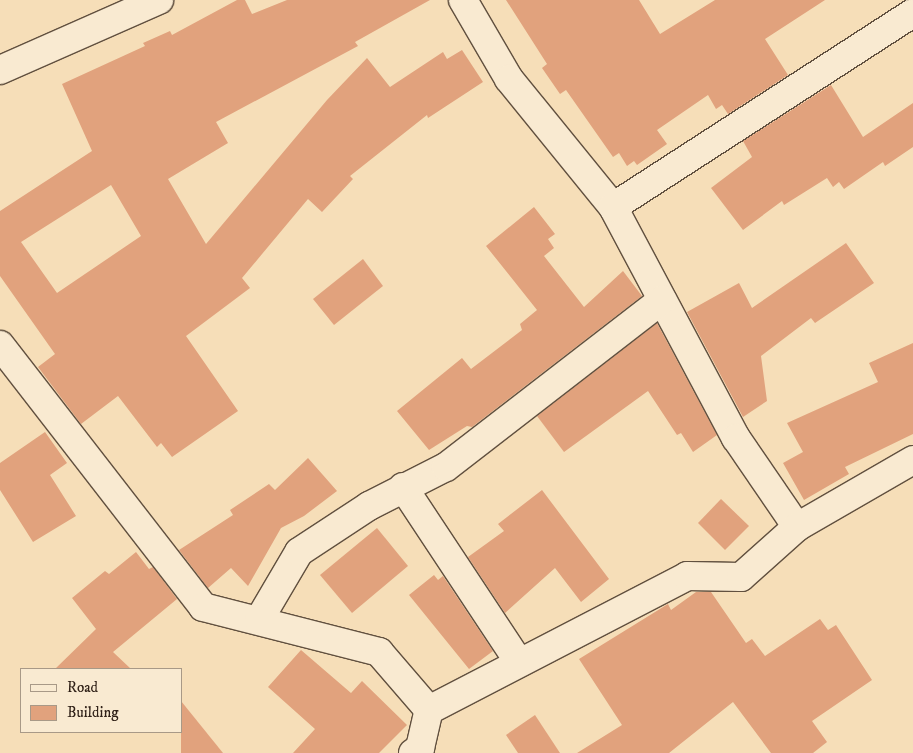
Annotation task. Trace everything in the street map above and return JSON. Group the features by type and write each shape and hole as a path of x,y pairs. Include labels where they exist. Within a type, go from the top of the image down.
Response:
{"street":[{"path":"0,70 159,0"},
{"path":"463,0 509,79 613,207 736,438 797,527"},
{"path":"613,207 913,12"},
{"path":"259,620 299,552 403,487 446,467 662,300"},
{"path":"0,345 203,607 379,652 428,710"},
{"path":"419,751 428,710 687,576 741,577 797,527 913,460"},
{"path":"403,487 519,662"}],"building":[{"path":"237,0 245,0 252,14 287,0 430,0 355,42 358,46 216,122 228,143 168,179 206,244 327,100 367,58 390,87 443,52 447,59 462,50 483,82 428,118 427,115 350,176 353,179 322,212 308,199 242,278 250,288 186,336 238,411 172,457 161,443 157,447 118,396 81,424 38,367 55,354 0,276 0,211 92,151 62,84 145,46 143,43 170,31 172,35","holes":["111,185 141,236 57,293 21,242"]},
{"path":"506,0 639,0 660,34 715,0 825,0 765,39 788,75 728,114 722,105 716,109 708,95 657,130 667,144 637,165 634,161 627,166 619,153 613,157 566,90 560,94 542,68 547,64"},
{"path":"831,85 863,137 913,103 913,147 885,166 883,162 844,189 839,182 833,187 827,178 784,205 782,201 743,230 711,188 752,157 743,141"},
{"path":"534,207 555,234 548,239 554,248 544,256 584,307 623,271 642,296 472,427 467,426 429,450 397,411 462,358 471,369 522,330 520,324 537,310 486,246"},
{"path":"846,243 874,283 815,323 811,318 761,356 767,401 743,417 687,312 739,283 752,308"},
{"path":"363,259 383,286 334,325 313,299"},
{"path":"657,323 717,435 693,452 681,433 677,435 648,391 564,452 537,416"},
{"path":"913,343 913,434 845,467 849,474 804,500 783,463 803,452 787,423 878,382 869,363"},
{"path":"45,432 67,463 50,475 76,516 33,542 0,490 0,463"},
{"path":"308,458 337,491 304,516 281,528 248,586 231,568 208,588 179,550 233,515 230,510 269,484 275,490"},
{"path":"542,490 609,579 581,602 555,568 505,613 468,557 504,531 498,524"},
{"path":"721,499 749,526 725,550 698,523"},
{"path":"377,528 408,566 352,613 320,575"},
{"path":"136,552 149,569 153,567 177,599 113,652 130,668 56,668 96,629 72,598 105,571 109,574"},
{"path":"434,575 438,580 443,576 493,651 469,669 409,595"},
{"path":"696,592 711,592 746,643 752,639 765,656 820,619 828,630 836,625 872,680 812,721 827,742 813,753 771,753 733,702 669,753 577,753 622,725 579,659 668,604 671,610"},
{"path":"301,650 351,693 362,681 407,725 379,753 293,753 315,729 268,687"},
{"path":"182,702 223,753 181,753 182,733"},
{"path":"535,715 560,753 518,753 506,735"}]}
